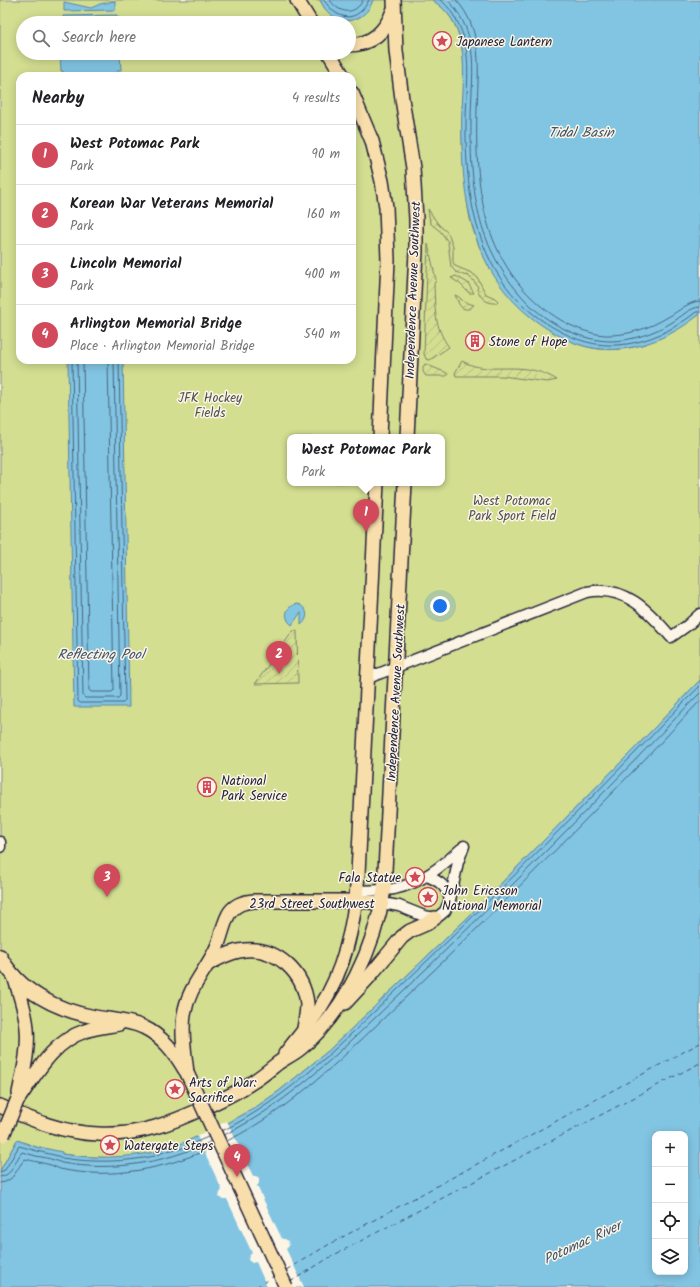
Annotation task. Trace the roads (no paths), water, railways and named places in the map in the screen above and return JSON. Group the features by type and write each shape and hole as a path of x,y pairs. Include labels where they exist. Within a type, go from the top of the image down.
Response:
{"main road":[{"path":"297,0 307,16"},
{"path":"356,44 365,43 381,33 388,22 394,3"},
{"name":"Independence Avenue Southwest","path":"394,3 398,66 413,168 416,219 416,251 407,434"},
{"path":"333,60 341,72"},
{"name":"Independence Avenue Southwest","path":"356,103 372,141 382,181 386,207 388,260 380,434"},
{"path":"278,1063 321,1007 338,974 349,940 354,916 368,678 377,486"},
{"name":"Independence Avenue Southwest","path":"324,1024 341,1001 361,964 373,936 383,896 405,486"},
{"name":"23rd Street Southwest","path":"208,964 219,942 227,916 233,908 242,903 254,901 383,896"},
{"path":"0,1106 46,1125 68,1131 117,1134 137,1132 166,1125 215,1103 251,1083 301,1048 358,990 402,937 410,931 435,918"},
{"path":"186,1073 183,1032 185,1009 193,986 208,964 229,954 241,950 261,951 271,954 285,962 293,969 299,978 305,994 307,1009 303,1031"},
{"path":"5,965 31,991 53,1004 83,1014 130,1022 150,1030 163,1040 172,1050 186,1073 286,1287"},
{"path":"5,965 27,1028 25,1082"},
{"path":"2,1138 25,1082 58,1046 86,1030 130,1022"}],"street":[{"path":"368,678 558,602 587,592 598,590 610,591 634,600 647,611 671,637 700,614"},
{"path":"0,842 0,847"},
{"path":"464,846 458,862 450,900 445,911 439,916 435,918 424,916 399,906 383,896 427,876 464,846"},
{"path":"427,876 442,884 450,900"}],"water":[{"path":"320,0 373,0 369,9 361,17 356,19 356,16 332,16"},
{"name":"Tidal Basin","path":"432,0 700,0 700,314 671,333 655,341 638,346 621,349 587,347 570,341 541,325 517,305 498,283 484,258 474,230 467,201 463,170 463,53 461,41 451,18"},
{"path":"115,1 115,10 64,11 64,2 91,8 100,4"},
{"path":"117,15 117,16 63,16"},
{"path":"60,60 120,60 121,70 118,70 118,72 61,71"},
{"name":"Reflecting Pool","path":"68,364 123,364 129,707 74,707"},
{"path":"297,604 304,608 307,616 301,625 301,612 292,625 286,616 290,607"},
{"name":"Potomac River","path":"700,680 700,1287 0,1287 0,1171 17,1140 39,1148 62,1152 62,1154 74,1156 131,1156 155,1152 177,1144 178,1145 228,1123 253,1109 279,1091 328,1051 464,921"}],"place":[{"name":"Japanese Lantern","path":"442,41"},
{"name":"Stone of Hope","path":"475,341"},
{"name":"West Potomac Park","path":"366,532"},
{"name":"Korean War Veterans Memorial","path":"279,674"},
{"name":"National Park Service","path":"207,787"},
{"name":"Fala Statue","path":"415,877"},
{"name":"Lincoln Memorial","path":"107,897"},
{"name":"John Ericsson National Memorial","path":"428,897"},
{"name":"Arts of War: Sacrifice","path":"175,1089"},
{"name":"Watergate Steps","path":"110,1145"},
{"name":"Arlington Memorial Bridge","path":"237,1177"}],"park label":[{"name":"JFK Hockey Fields","path":"210,404"},
{"name":"West Potomac Park Sport Field","path":"512,508"}]}
